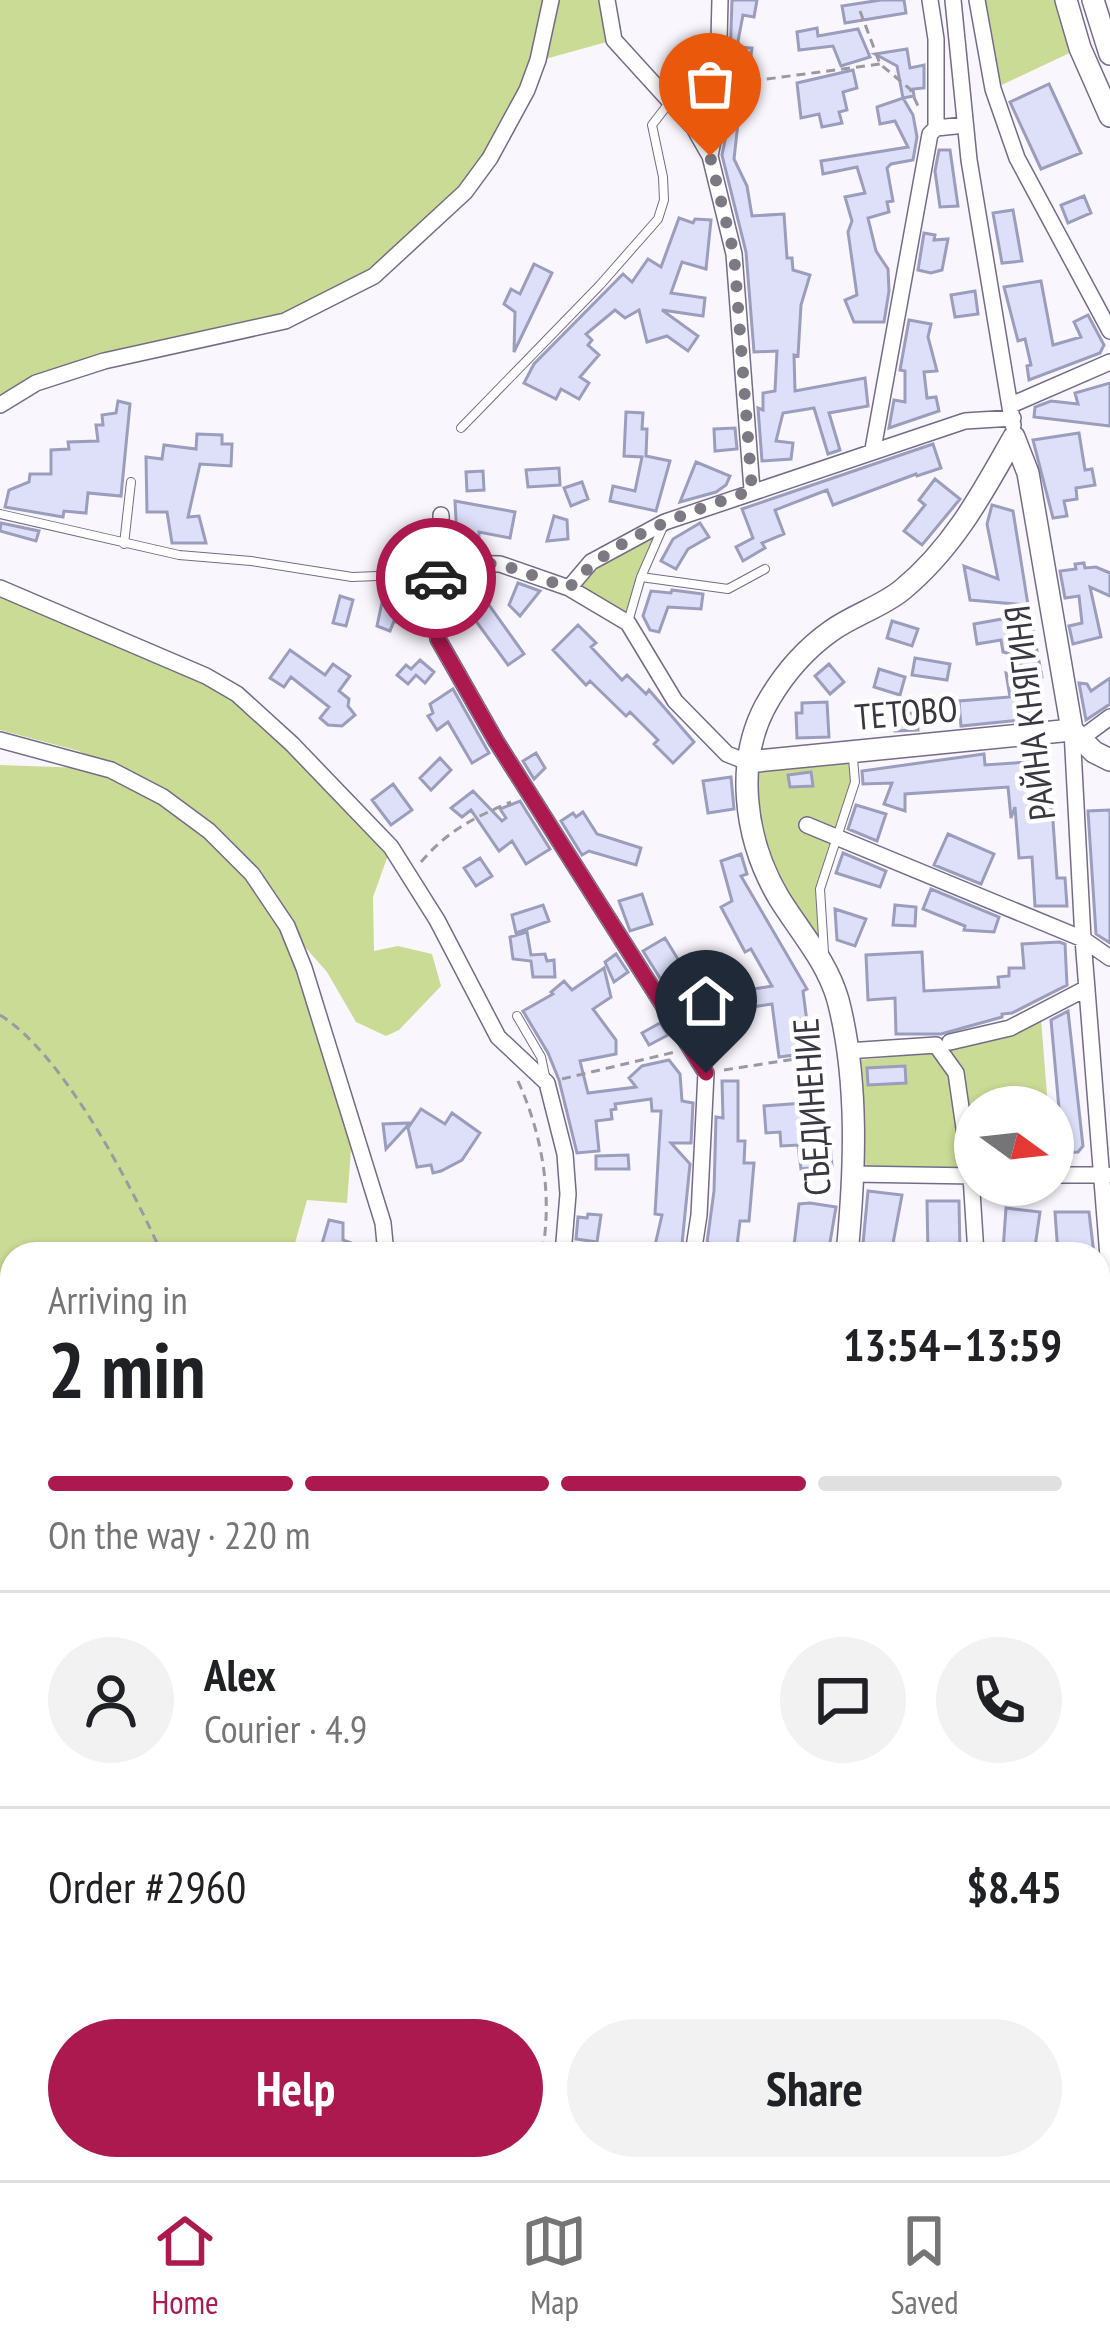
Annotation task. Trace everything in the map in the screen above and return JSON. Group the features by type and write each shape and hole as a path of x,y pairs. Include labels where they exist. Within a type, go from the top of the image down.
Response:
{"street":[{"path":"0,405 36,383 104,361 286,321 374,276 465,192 490,158 527,91 550,0"},
{"path":"607,0 614,40 694,128 710,156 734,254 752,490"},
{"path":"710,156 720,0"},
{"path":"874,449 933,131 937,39 930,0"},
{"name":"РАЙНА КНЯГИНЯ","path":"953,0 964,124 1012,420 1028,473 1076,735 1083,939 1108,1242"},
{"path":"977,0 993,89 1017,158 1110,331"},
{"path":"1066,0 1080,48 1110,116"},
{"path":"1093,0 1110,54"},
{"path":"933,131 964,124"},
{"path":"569,588 591,562 665,522 964,421 1012,420 1110,362"},
{"name":"СЪЕДИНЕНИЕ","path":"848,1242 853,1174 847,1051 837,999 824,964 776,893 754,837 747,762 770,698 797,662 831,631 898,593 944,552 976,504 1012,420"},
{"path":"441,515 442,563 432,601 438,639 706,1073 695,1242"},
{"path":"442,563 500,564 569,588 628,623 675,700 727,754 747,762"},
{"path":"0,588 206,676 237,694 391,847 437,920 498,1036 547,1083 565,1154 568,1194 563,1242"},
{"path":"1110,717 1076,735 1110,760"},
{"name":"ТЕТОВО","path":"747,762 1076,735"},
{"path":"0,740 111,770 163,797 209,831 252,874 287,926 304,968 360,1143 385,1242"},
{"path":"807,825 1083,939 1110,958"},
{"path":"847,1051 943,1043 1010,1028 1087,988"},
{"path":"943,1043 958,1086"},
{"path":"853,1174 954,1176"},
{"path":"1074,1175 1105,1175"},
{"path":"974,1206 976,1242"}],"lane":[{"path":"461,428 658,219 664,200 663,177 652,125 669,103"},
{"path":"124,544 131,482"},
{"path":"0,514 179,555 352,578 404,575 442,563"},
{"path":"628,623 641,577 665,522"},
{"path":"641,577 728,589 765,569"},
{"path":"824,964 820,889 855,782 851,750"},
{"path":"517,1016 541,1058 547,1083"}],"path":[{"path":"860,11 880,64 910,88 933,131"},
{"path":"718,81 728,84 880,64"},
{"path":"409,877 447,834 530,794"},
{"path":"0,1015 27,1032 70,1087 155,1242"},
{"path":"547,1083 689,1048"},
{"path":"706,1073 847,1051"},
{"path":"518,1080 534,1118 542,1156 544,1242"}],"green space":[{"path":"0,0 607,0 614,40 538,61 490,158 374,276 285,321 104,361 0,405"},
{"path":"977,0 1066,0 1080,48 993,89"},
{"path":"665,522 628,623 569,588 591,562"},
{"path":"0,588 237,694 391,847 373,897 374,951 398,946 432,954 441,986 399,1030 386,1036 356,1022 327,972 290,930 351,1149 347,1203 307,1200 295,1242 0,1242 0,765 111,769 79,751 0,730"},
{"path":"851,750 855,782 820,889 824,965 776,893 747,762"},
{"path":"1041,1019 1046,1086 954,1086 954,1170 858,1168 850,1061 972,1044"}],"building":[{"path":"732,0 757,0 754,17 743,15 738,41 739,47 752,48 750,63 730,60"},
{"path":"904,0 906,13 845,23 842,6"},
{"path":"817,28 818,36 858,29 870,57 841,66 833,46 799,50 797,32"},
{"path":"907,49 910,68 924,65 924,88 913,89 914,96 903,98 897,66 875,54"},
{"path":"853,70 857,88 843,92 847,110 839,112 842,123 822,127 819,114 801,118 797,83"},
{"path":"1049,84 1081,153 1041,169 1010,102"},
{"path":"903,98 913,115 917,137 913,160 887,168 893,201 887,202 889,212 868,218 876,251 888,269 884,322 854,322 845,300 857,295 848,232 852,221 845,197 865,193 857,167 823,174 821,161 908,147 895,121 880,124 877,107"},
{"path":"729,121 738,123 734,159 747,186 752,216 784,214 787,258 792,258 793,270 810,275 801,305 798,356 794,355 795,391 865,378 868,406 829,413 840,450 828,454 814,408 783,413 776,441 793,443 791,459 762,461 758,408 763,410 763,393 775,391 777,351 754,352 746,252 722,155"},
{"path":"939,150 950,150 958,206 940,207 935,171"},
{"path":"1084,196 1091,213 1068,223 1061,205"},
{"path":"1013,210 1022,261 1002,263 993,213"},
{"path":"679,218 693,223 695,219 711,220 706,269 682,262 671,293 705,298 703,316 662,310 698,336 688,351 667,336 647,342 639,310 625,318 615,310 586,334 592,340 588,345 599,355 580,377 589,383 579,399 561,389 556,399 524,383 534,364 623,274 632,282 648,259 661,267"},
{"path":"924,233 935,235 934,240 948,239 942,270 918,270"},
{"path":"534,264 552,273 514,352 515,312 504,304 511,289 520,294"},
{"path":"1041,281 1053,345 1081,337 1074,322 1088,315 1104,345 1100,353 1029,380 1025,339 1018,341 1004,287"},
{"path":"975,291 978,314 955,317 951,295"},
{"path":"909,320 931,324 928,337 937,371 924,372 927,398 936,397 939,411 889,428 894,400 905,402 905,371 900,370"},
{"path":"1110,383 1110,426 1034,417 1035,407 1051,401 1078,404 1075,393"},
{"path":"118,401 130,404 121,496 88,493 86,513 64,511 63,517 5,507 9,490 29,482 30,474 51,474 51,450 69,449 68,442 98,441 96,425 103,425 102,415 116,413"},
{"path":"626,412 643,413 646,456 670,461 656,511 610,501 613,486 635,491 642,457 624,456"},
{"path":"735,428 737,449 715,451 714,429"},
{"path":"1079,433 1085,470 1092,469 1095,485 1076,488 1077,499 1064,501 1067,516 1053,518 1033,440"},
{"path":"197,434 222,435 222,444 232,444 231,466 200,464 188,517 199,516 206,543 172,543 167,512 147,512 146,457 162,459 164,445 196,449"},
{"path":"933,444 941,468 833,505 827,490 775,510 784,534 762,543 765,548 743,561 736,547 753,538 742,509"},
{"path":"696,462 730,476 716,492 680,502"},
{"path":"559,468 560,485 528,487 526,470"},
{"path":"483,471 484,490 467,491 466,472"},
{"path":"935,479 960,499 922,545 904,531 925,505 919,500"},
{"path":"582,482 588,499 571,506 564,488"},
{"path":"455,501 515,512 510,538 479,532 479,537 457,538"},
{"path":"992,505 1013,511 1028,605 970,600 964,566 998,579 987,524"},
{"path":"554,516 567,520 568,539 547,541"},
{"path":"1,523 39,531 36,541 0,531"},
{"path":"700,523 709,537 688,549 676,569 661,561 673,539"},
{"path":"1084,563 1085,568 1110,573 1110,596 1090,587 1101,637 1073,644 1069,626 1082,623 1079,596 1065,598 1060,571"},
{"path":"458,575 475,576 477,605 484,598 524,654 508,665 459,598"},
{"path":"518,583 540,591 520,616 509,605"},
{"path":"651,591 703,594 701,609 668,607 659,632 650,630 643,616"},
{"path":"340,596 353,600 346,626 333,623"},
{"path":"383,598 405,606 399,623 394,621 390,631 377,626"},
{"path":"1030,614 1042,677 1036,678 1039,718 961,726 959,701 1010,697 1006,673 1019,676 1022,657 1003,652 1001,640 977,644 974,624"},
{"path":"892,621 918,629 912,646 887,638"},
{"path":"578,625 622,680 627,675 646,694 649,690 694,742 673,763 630,712 626,716 590,681 586,685 553,650"},
{"path":"290,650 325,675 333,664 350,676 339,691 349,699 355,715 342,726 328,725 320,718 329,707 291,677 284,687 270,678"},
{"path":"915,658 950,664 947,680 912,675"},
{"path":"420,660 434,672 425,683 416,675 408,684 397,675 406,665 411,669"},
{"path":"829,664 844,682 830,694 815,676"},
{"path":"879,669 905,677 900,695 874,687"},
{"path":"1110,678 1110,704 1086,720 1079,683 1087,684 1091,691"},
{"path":"453,689 489,753 472,763 448,722 437,730 428,716 433,713 430,704"},
{"path":"827,702 829,737 797,738 796,713 802,713 802,703"},
{"path":"917,713 918,730 895,731 894,714"},
{"path":"536,753 545,768 534,779 523,761"},
{"path":"984,754 985,765 1043,761 1057,878 1065,878 1067,906 1035,906 1032,857 1019,858 1015,807 1011,818 1008,787 905,794 905,811 884,804 892,783 863,784 862,771"},
{"path":"440,758 451,770 431,790 420,778"},
{"path":"811,772 813,786 790,787 788,775"},
{"path":"731,777 734,809 708,813 703,781"},
{"path":"393,784 412,810 391,825 372,800"},
{"path":"473,791 502,821 506,818 500,809 520,801 550,849 526,864 512,841 499,851 471,810 462,817 451,808"},
{"path":"856,805 886,814 877,841 848,829"},
{"path":"1110,810 1110,943 1096,934 1088,811"},
{"path":"583,812 597,834 641,848 636,865 589,851 582,855 561,821"},
{"path":"948,834 994,854 981,884 934,865"},
{"path":"843,853 886,871 880,887 836,873"},
{"path":"741,854 747,874 741,876 807,989 803,991 811,1053 779,1057 772,1004 745,1008 742,991 772,986 751,949 745,952 721,907 732,901 721,861"},
{"path":"480,858 492,876 476,886 464,868"},
{"path":"931,889 999,917 994,932 964,930 965,926 923,909"},
{"path":"642,894 652,924 630,931 619,901"},
{"path":"543,905 549,921 516,933 512,915"},
{"path":"895,905 916,907 915,926 893,925"},
{"path":"835,909 866,919 855,946 837,940"},
{"path":"527,932 531,955 545,954 547,961 554,960 555,977 533,977 531,961 513,959 510,937"},
{"path":"665,938 698,992 699,1040 643,951"},
{"path":"1022,944 1065,944 1067,985 1002,1017 941,1034 896,1034 895,998 868,1000 866,955 922,952 924,991 999,987 998,977 1009,976 1009,968 1024,968"},
{"path":"616,954 628,972 614,982 605,962"},
{"path":"604,968 611,997 593,1009 616,1040 616,1054 580,1061 588,1093 636,1087 629,1078 642,1066 669,1060 680,1074 682,1101 693,1103 691,1143 671,1143 690,1164 682,1242 656,1242 662,1215 655,1214 661,1111 652,1111 651,1099 615,1104 612,1119 596,1121 599,1151 577,1153 559,1080 523,1011 553,994 564,981 572,990"},
{"path":"1068,1011 1083,1146 1078,1152 1074,1152 1074,1086 1057,1086 1051,1020"},
{"path":"660,1023 668,1035 649,1045 642,1033"},
{"path":"905,1066 906,1083 868,1085 867,1068"},
{"path":"824,1075 826,1093 810,1095 808,1077"},
{"path":"722,1081 738,1081 738,1141 745,1141 744,1163 754,1163 749,1221 740,1221 737,1242 707,1242 716,1117 723,1118"},
{"path":"804,1103 829,1133 832,1166 801,1169 798,1145 781,1146 780,1132 766,1133 764,1106"},
{"path":"421,1109 445,1124 452,1113 480,1133 462,1160 433,1173 431,1165 417,1167 408,1128"},
{"path":"410,1123 386,1149 383,1124"},
{"path":"628,1155 629,1169 596,1169 596,1156"},
{"path":"868,1191 902,1195 893,1242 863,1242"},
{"path":"927,1201 954,1201 959,1206 960,1242 928,1242"},
{"path":"799,1204 836,1207 830,1242 794,1242"},
{"path":"1006,1208 1040,1212 1036,1242 1004,1242"},
{"path":"1055,1212 1089,1212 1093,1242 1057,1242"},
{"path":"601,1215 597,1242 576,1239 578,1217"},
{"path":"329,1220 343,1223 343,1240 348,1242 323,1242"}],"way so far":[{"path":"436,578 442,563 500,564 569,588 591,562 624,543 665,522 752,490 734,254 710,156"}],"route":[{"path":"436,578 432,601 438,639 496,741 706,1073"}]}
